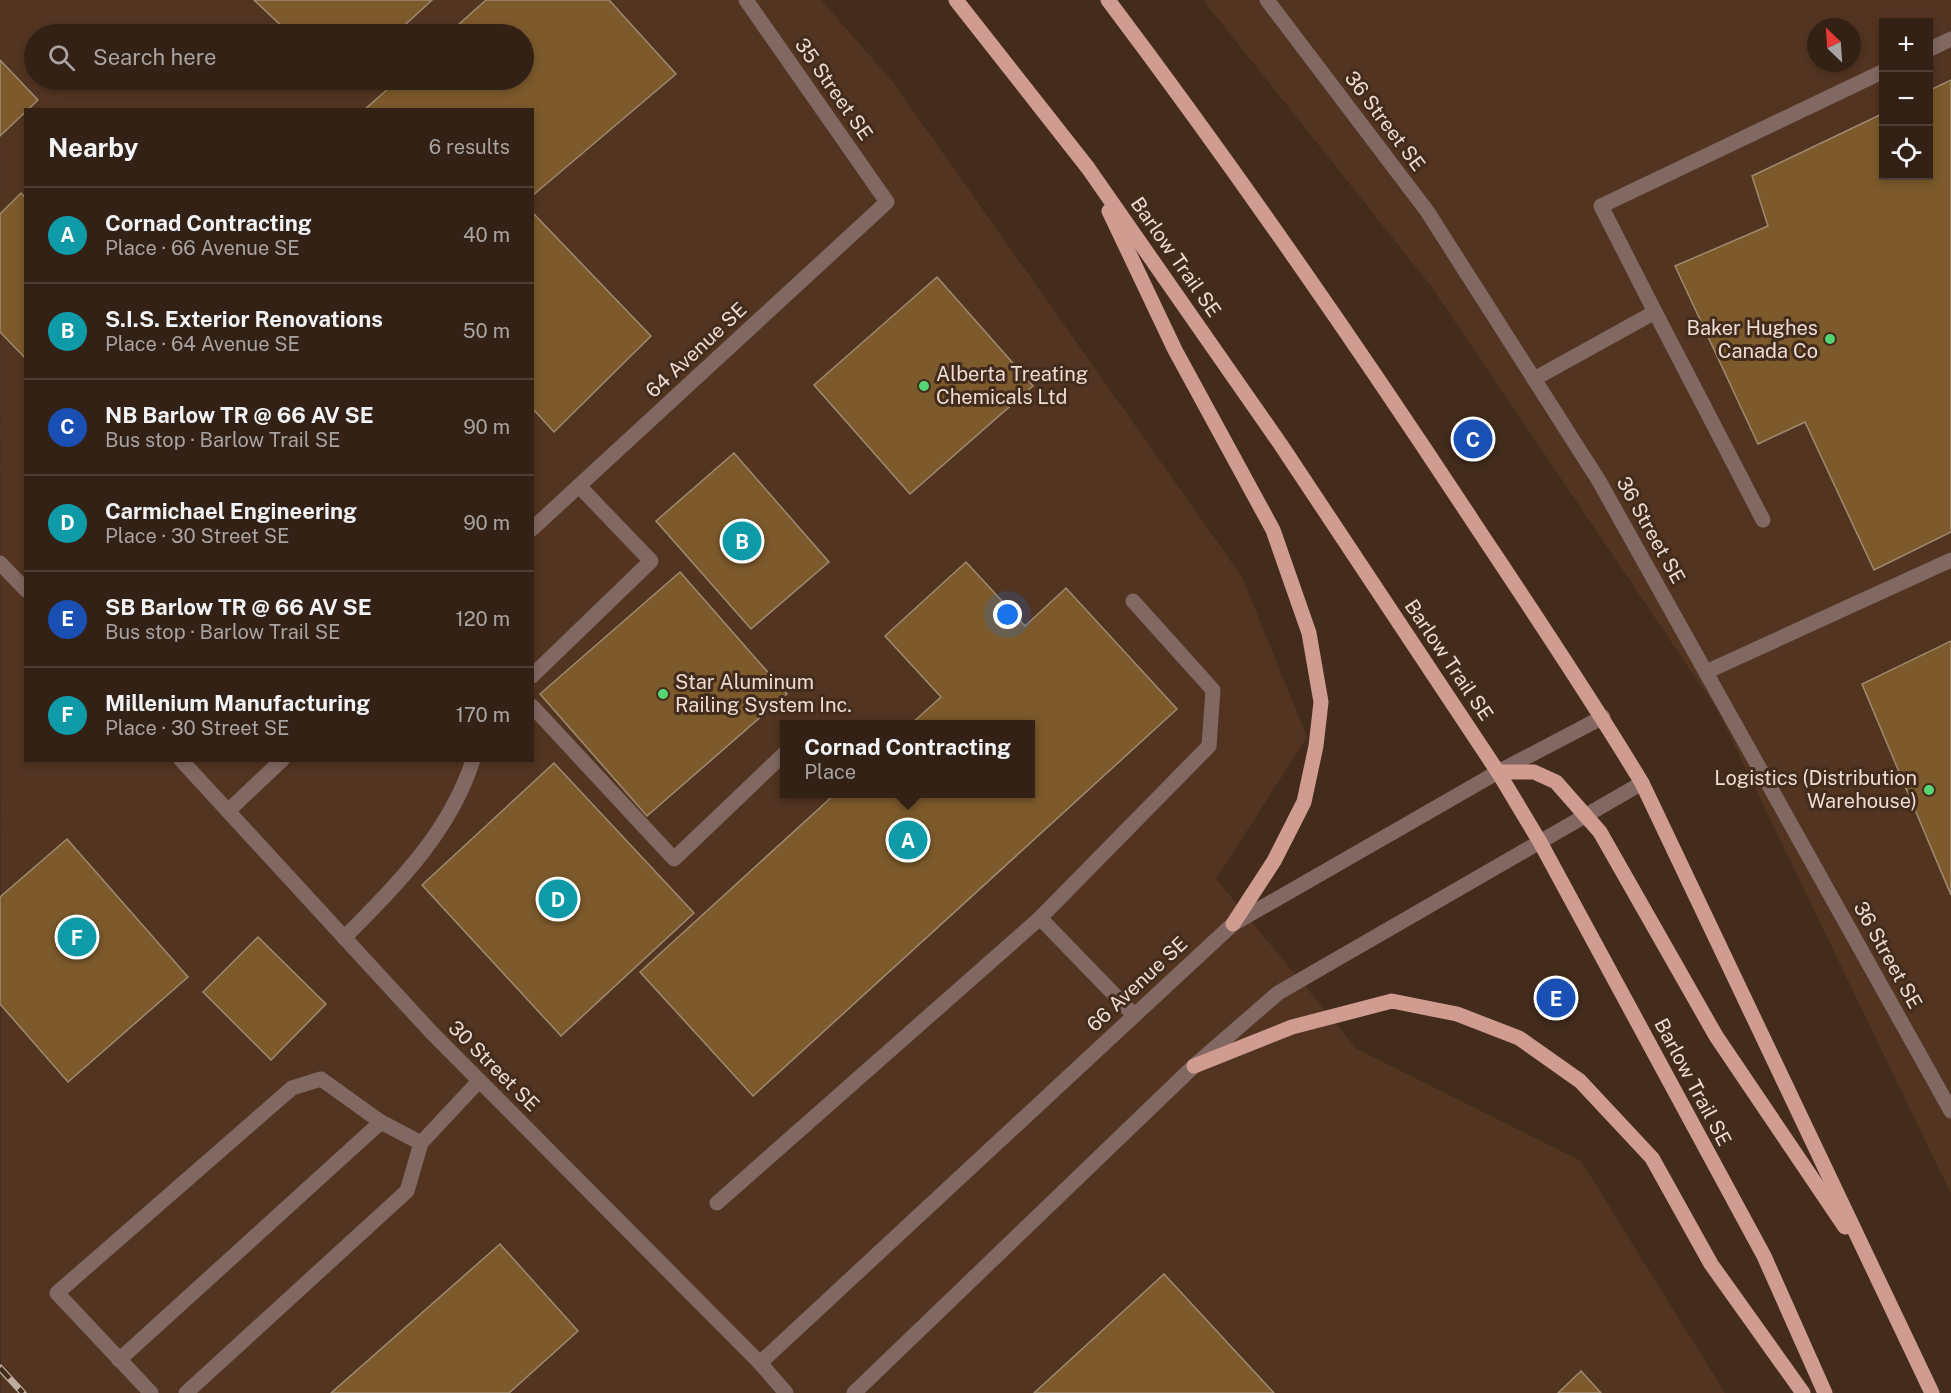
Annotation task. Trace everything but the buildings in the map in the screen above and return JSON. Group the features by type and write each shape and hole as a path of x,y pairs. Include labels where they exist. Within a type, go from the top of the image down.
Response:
{"main road":[{"name":"Barlow Trail SE","path":"956,0 1088,168 1281,445 1498,772 1540,842 1764,1256 1825,1393"},
{"path":"1108,0 1222,153 1419,439 1602,717 1642,783 1932,1393"},
{"path":"1088,168 1176,350 1273,530 1309,633 1321,702 1316,746 1304,802 1274,861 1233,924"},
{"path":"1498,772 1534,772 1556,782 1600,832 1716,1036 1873,1269"},
{"path":"1194,1066 1292,1027 1392,1001 1456,1014 1520,1038 1580,1081 1652,1158 1711,1264 1803,1393"}],"street":[{"name":"35 Street SE","path":"746,0 887,202"},
{"name":"36 Street SE","path":"1267,0 1427,211 1599,481 1951,1111"},
{"path":"1933,48 1951,39"},
{"path":"1763,520 1601,206 1882,72"},
{"name":"64 Avenue SE","path":"534,527 887,202"},
{"path":"1534,379 1655,312"},
{"path":"534,674 651,561 579,486"},
{"path":"1706,672 1951,560"},
{"path":"0,562 24,588"},
{"path":"717,1203 1040,918 1209,746 1213,690 1133,602"},
{"path":"534,708 674,858 780,758"},
{"name":"66 Avenue SE","path":"760,1363 1233,924 1498,772 1602,717"},
{"name":"30 Street SE","path":"183,762 479,1081 760,1363 786,1393"},
{"path":"228,811 280,762"},
{"path":"344,938 414,866 436,836 467,780 472,762"},
{"path":"854,1393 1194,1066 1278,993 1642,783"},
{"path":"1040,918 1134,1015"},
{"path":"150,1393 57,1293 292,1088 321,1079 381,1122 421,1143"},
{"path":"186,1393 407,1191 421,1143 479,1081"},
{"path":"119,1360 381,1122"}],"shaded area":[{"path":"0,0 821,0 892,81 1242,577 1307,737 1216,879 1357,1049 1581,1161 1725,1393 1,1393"},
{"path":"1203,0 1951,0 1951,1194 1718,711 1431,286"}],"railway":[{"path":"0,1368 23,1393"}],"place":[{"name":"Baker Hughes Canada Co","path":"1830,339"},
{"name":"Alberta Treating Chemicals Ltd","path":"924,386"},
{"name":"NB Barlow TR @ 66 AV SE","path":"1473,439"},
{"name":"S.I.S. Exterior Renovations","path":"742,541"},
{"name":"Star Aluminum Railing System Inc.","path":"663,694"},
{"name":"Logistics (Distribution Warehouse)","path":"1929,790"},
{"name":"Cornad Contracting","path":"908,840"},
{"name":"Carmichael Engineering","path":"558,899"},
{"name":"Millenium Manufacturing","path":"77,937"},
{"name":"SB Barlow TR @ 66 AV SE","path":"1556,998"}]}
